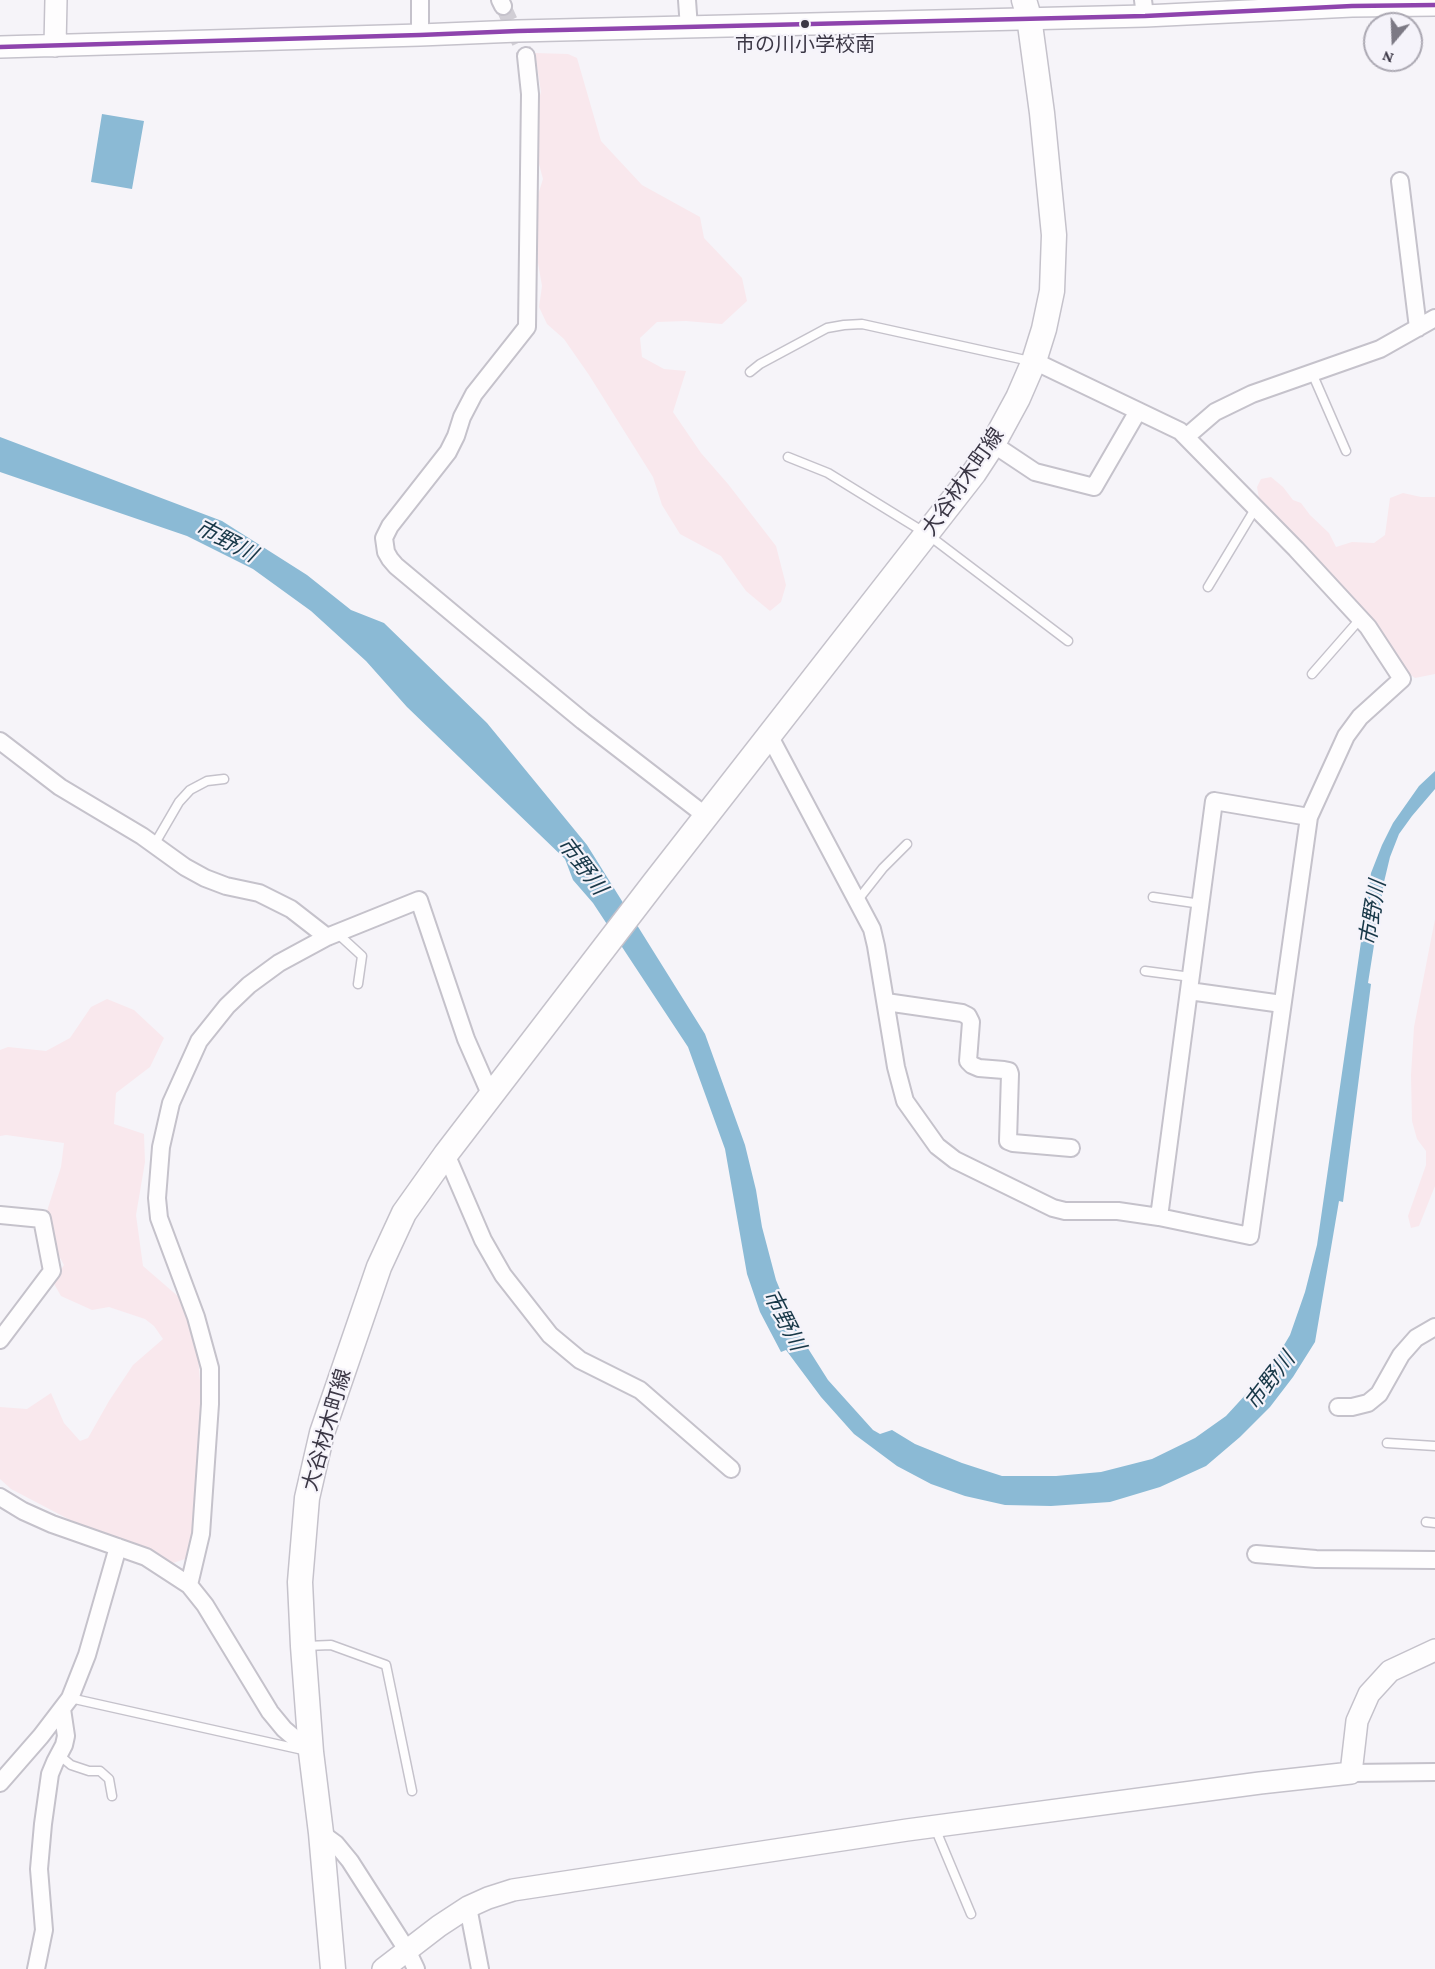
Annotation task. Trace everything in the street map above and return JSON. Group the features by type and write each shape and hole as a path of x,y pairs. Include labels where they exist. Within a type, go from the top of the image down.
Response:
{"main road":[{"name":"大谷材木町線","path":"333,1969 311,1752 300,1582 307,1498 322,1433 379,1267 404,1213 446,1154 974,473 1018,398 1034,361 1044,329 1052,291 1054,235 1042,113 1026,9"}],"street":[{"path":"55,46 56,0"},
{"path":"420,0 420,35"},
{"path":"687,0 689,28"},
{"path":"0,47 689,28 1026,9 1353,3 1435,6"},
{"path":"526,56 530,94 527,327 474,394 448,452 390,526 384,538 386,552 396,566 502,655 706,816"},
{"path":"1400,181 1418,328"},
{"path":"1185,437 1215,412 1252,394 1380,349 1435,318"},
{"path":"769,735 872,929 896,1067 905,1101 937,1146 955,1160 1053,1208 1065,1211 1118,1211 1250,1236 1309,817 1346,736 1360,717 1402,679 1361,618 1180,431 1034,361"},
{"path":"993,444 1035,472 1094,487 1138,411"},
{"path":"0,741 60,787 126,825 168,856 205,878 226,886 259,893 291,909 332,935"},
{"path":"1159,1217 1214,801 1309,817"},
{"path":"189,1585 201,1534 210,1404 210,1368 196,1317 159,1218 157,1187 161,1148 171,1103 199,1041 226,1006 249,985 279,963 332,935 418,900 466,1039 492,1096"},
{"path":"1190,984 1282,1004"},
{"path":"886,1002 962,1013 968,1016 971,1022 969,1061 979,1068 1004,1070 1009,1071 1010,1074 1008,1141 1071,1148"},
{"path":"446,1154 483,1240 503,1275 550,1335 580,1360 640,1390 731,1469"},
{"path":"0,1215 42,1219 52,1271 0,1340"},
{"path":"1338,1407 1352,1407 1368,1403 1379,1394 1401,1355 1416,1338 1435,1327"},
{"path":"0,1497 23,1511 52,1524 146,1557 189,1585 205,1605 270,1712 284,1729 311,1752"},
{"path":"0,1783 66,1704 87,1655 118,1547"},
{"path":"1256,1554 1316,1558 1435,1560"},
{"path":"1351,1773 1357,1721 1369,1694 1390,1671 1435,1650"},
{"path":"36,1969 44,1930 39,1869 43,1824 50,1774 66,1736 66,1704"},
{"path":"383,1969 411,1960 468,1907 513,1890 808,1844 1271,1781 1351,1773 1435,1772"},
{"path":"321,1833 336,1844 350,1862 411,1960"},
{"path":"468,1907 480,1969"}],"lane":[{"path":"750,372 760,364 827,328 862,324 1034,361"},
{"path":"1312,373 1347,451"},
{"path":"788,457 828,473 927,534 1068,641"},
{"path":"1208,587 1255,509"},
{"path":"1312,674 1361,618"},
{"path":"154,845 179,802 190,790 207,781 224,779"},
{"path":"857,901 883,868 907,844"},
{"path":"1154,897 1201,904"},
{"path":"332,935 362,956 358,984"},
{"path":"1145,971 1190,984"},
{"path":"1387,1443 1435,1446"},
{"path":"303,1646 331,1645 386,1665 412,1791"},
{"path":"66,1704 311,1752"},
{"path":"59,1755 70,1765 89,1771 100,1771 109,1779 112,1796"},
{"path":"934,1827 971,1914"}],"shaded area":[{"path":"535,53 568,54 577,58 601,141 642,185 700,217 704,238 742,278 747,301 722,324 686,321 657,322 640,338 642,357 664,369 686,371 673,412 701,453 776,546 786,585 781,602 770,611 746,591 721,556 680,534 662,505 653,477 589,375 564,339 547,324 539,307 542,286 538,263 537,198 543,179 532,124 541,92"},
{"path":"1271,477 1293,500 1301,503 1329,533 1336,547 1352,542 1374,543 1385,535 1390,498 1403,493 1435,497 1435,674 1415,678 1405,671 1375,624 1358,603 1261,509 1257,487 1261,479"},
{"path":"1435,919 1435,1186 1419,1226 1411,1228 1408,1216 1426,1165 1426,1151 1417,1139 1412,1121 1411,1075 1414,1027"},
{"path":"107,999 134,1010 164,1038 150,1067 116,1093 114,1124 144,1134 145,1162 136,1215 143,1266 180,1298 196,1330 202,1406 191,1557 173,1563 103,1532 74,1522 11,1489 0,1479 0,1407 27,1409 51,1393 64,1423 80,1441 88,1438 133,1365 163,1339 154,1326 145,1319 109,1307 92,1310 61,1296 53,1282 64,1265 53,1245 47,1211 61,1167 64,1143 0,1136 0,1050 8,1047 46,1051 70,1038 91,1007"}],"water":[{"path":"102,114 144,121 132,189 91,182"},
{"name":"市野川","path":"0,437 222,521 307,575 351,610 384,623 487,723 587,845 705,1034 745,1145 776,1280 797,1331 828,1380 873,1430 880,1434 892,1430 915,1444 1002,1476 1056,1476 1101,1472 1152,1459 1195,1438 1226,1416 1271,1367 1290,1335 1305,1292 1317,1245 1371,873 1393,823 1419,786 1435,771 1435,789 1399,834 1384,882 1368,983 1371,984 1343,1202 1339,1201 1315,1342 1293,1377 1270,1407 1206,1466 1160,1487 1110,1502 1051,1506 1005,1505 965,1496 931,1484 897,1466 854,1434 821,1397 786,1350 781,1352 760,1312 747,1274 725,1149 688,1047 593,903 573,880 565,859 407,707 366,661 311,611 253,569 187,536 0,472"}],"tunnel":[{"path":"503,6 526,56"}],"transit line":[{"path":"0,47 518,31 1145,16 1352,6 1435,5"}],"place":[{"name":"市の川小学校南","path":"805,24"}]}
